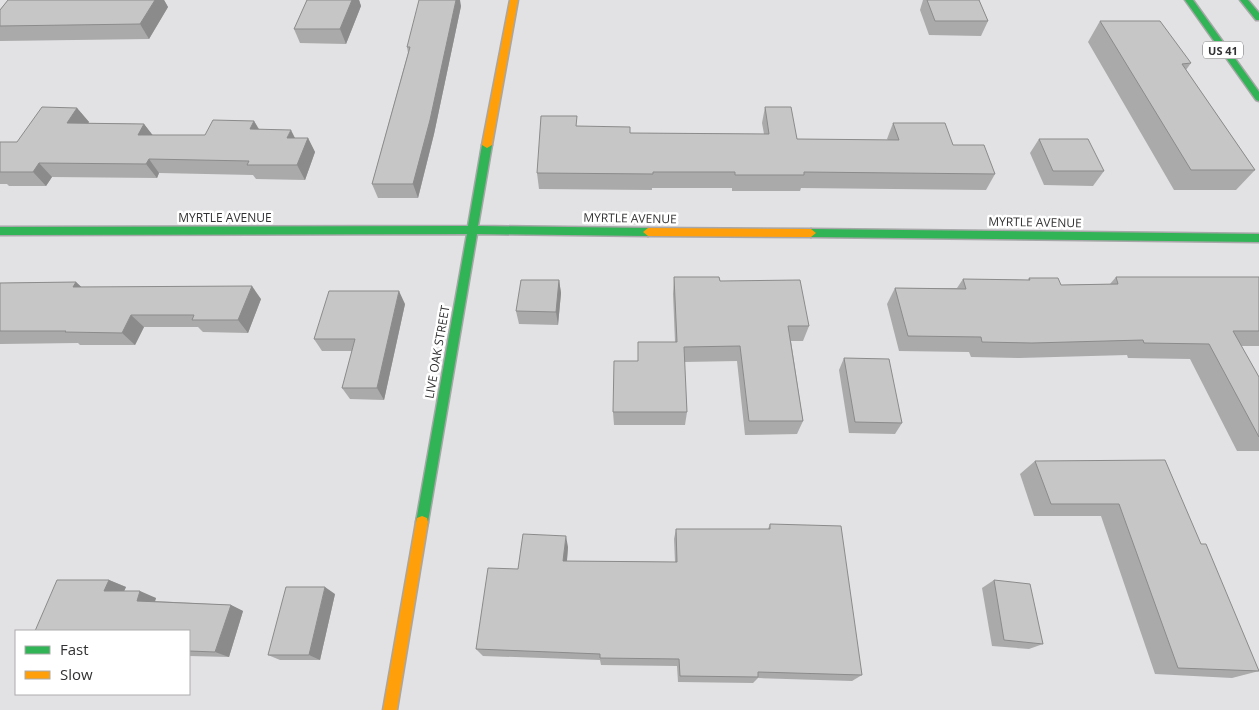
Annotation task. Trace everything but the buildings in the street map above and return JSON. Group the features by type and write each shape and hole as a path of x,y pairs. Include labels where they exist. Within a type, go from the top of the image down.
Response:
{"street":[{"name":"LIVE OAK STREET","path":"390,710 472,230 514,0"},
{"name":"US 41","path":"1189,0 1259,98"},
{"path":"1244,0 1259,18"},
{"name":"MYRTLE AVENUE","path":"0,231 472,230 1259,238"}],"traffic: fast":[{"path":"1189,0 1259,98"},
{"path":"1244,0 1259,18"},
{"path":"422,522 487,145"},
{"path":"0,231 472,230 648,232"},
{"path":"811,233 1259,238"}],"traffic: slow":[{"path":"487,145 514,0"},
{"path":"648,232 811,233"},
{"path":"390,710 422,522"}]}
